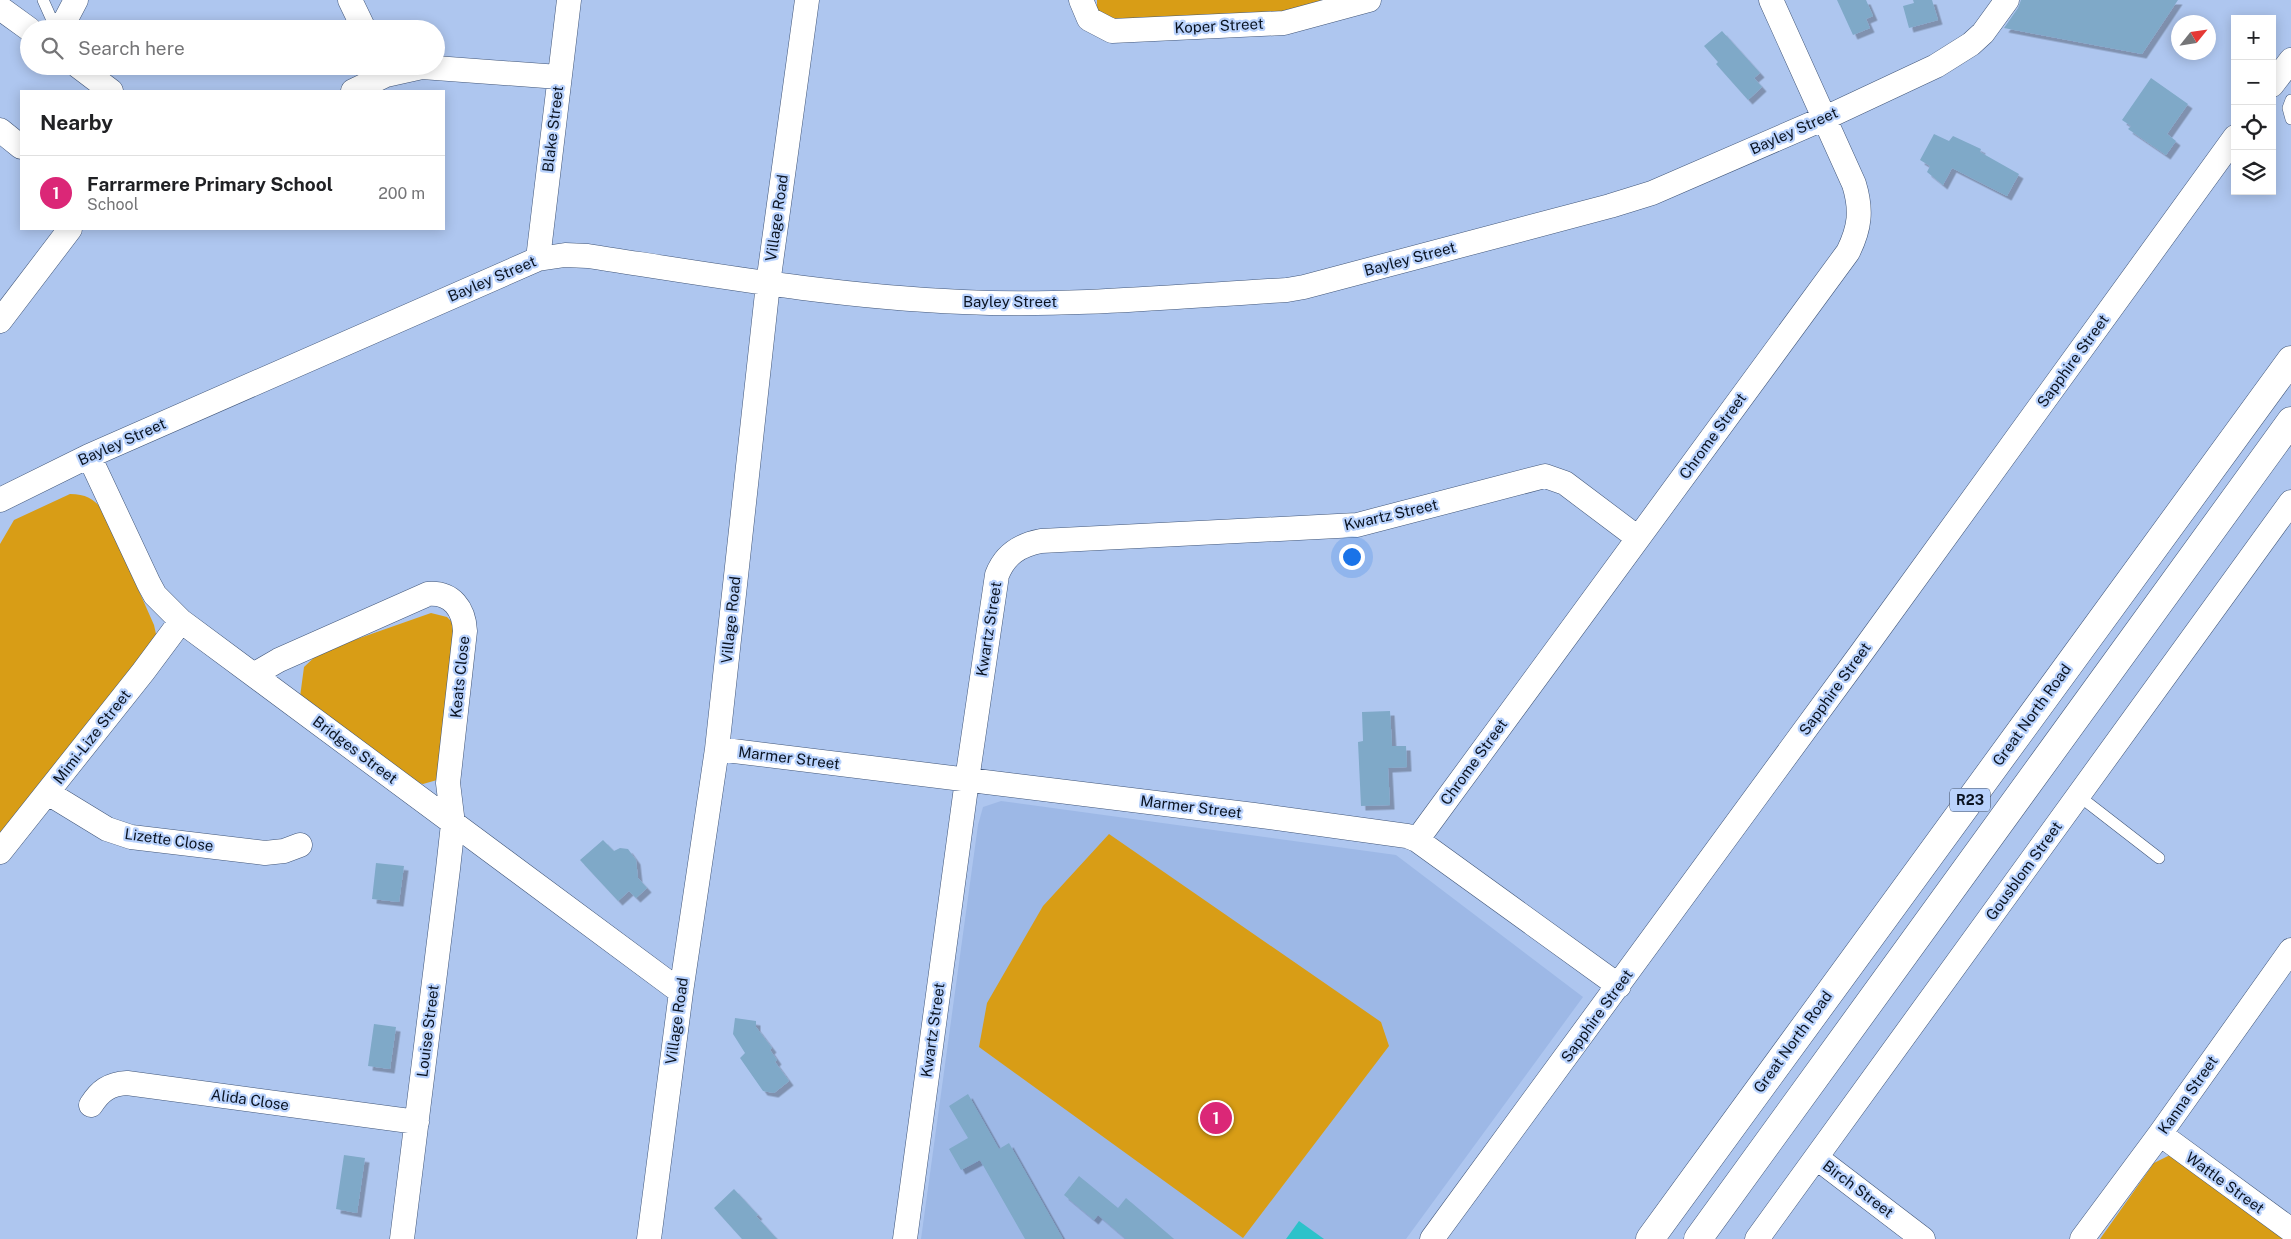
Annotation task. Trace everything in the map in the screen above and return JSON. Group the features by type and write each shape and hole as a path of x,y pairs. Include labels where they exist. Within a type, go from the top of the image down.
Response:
{"main road":[{"name":"Great North Road","path":"1650,1239 2291,360"},
{"name":"R23","path":"1698,1239 2291,421"},
{"path":"2013,742 2044,763"}],"street":[{"path":"64,20 76,0"},
{"path":"350,0 360,20"},
{"name":"Blake Street","path":"538,259 569,0"},
{"name":"Village Road","path":"649,1239 681,992 716,749 768,284 807,0"},
{"name":"Koper Street","path":"1081,0 1089,19 1112,31 1284,23 1369,0"},
{"name":"Chrome Street","path":"1417,840 1848,252 1856,237 1860,215 1854,184 1771,0"},
{"name":"Bayley Street","path":"0,500 89,456 538,259 565,255 588,256 768,284 885,297 963,302 1079,301 1287,290 1591,211 1652,193 1825,118 1936,66 1960,52 1982,33 2007,0"},
{"path":"0,8 20,22"},
{"path":"2276,81 2291,60"},
{"path":"445,69 559,77"},
{"path":"90,75 110,90"},
{"path":"355,90 378,75"},
{"path":"0,130 20,146"},
{"name":"Sapphire Street","path":"1432,1239 1619,986 2231,142"},
{"path":"0,321 69,230"},
{"name":"Bridges Street","path":"89,456 155,595 181,620 452,824 681,992"},
{"name":"Kwartz Street","path":"905,1239 967,780 997,575 1001,565 1014,550 1031,543 1357,525 1545,476 1565,483 1638,538"},
{"name":"Gousblom Street","path":"1757,1239 2291,502"},
{"name":"Keats Close","path":"255,674 279,660 428,594 442,594 454,602 464,616 465,631 448,783 452,824"},
{"name":"Mimi-Lize Street","path":"0,852 144,672 181,620"},
{"name":"Marmer Street","path":"716,749 1254,815 1399,835 1417,840 1619,986"},
{"name":"Lizette Close","path":"48,793 107,829 131,837 265,853 300,845"},
{"name":"Louise Street","path":"402,1239 452,824"},
{"name":"Kanna Street","path":"2082,1239 2160,1134 2291,950"},
{"name":"Alida Close","path":"91,1105 105,1088 115,1084 127,1083 417,1122"},
{"name":"Wattle Street","path":"2160,1134 2291,1230"},
{"name":"Birch Street","path":"1817,1158 1923,1239"}],"lane":[{"path":"43,0 52,20"},
{"path":"2291,100 2288,108 2291,119"},
{"path":"2079,796 2158,858"}],"shaded area":[{"path":"1097,0 1332,0 1283,14 1123,30 1097,11"},
{"path":"70,494 90,498 104,512 154,625 158,643 0,850 0,544 14,520"},
{"path":"431,613 447,617 459,629 437,780 423,784 410,781 300,697 304,667 320,652"},
{"path":"1001,801 1396,855 1583,997 1406,1239 921,1239 978,825 983,807"},
{"path":"1109,834 1381,1022 1389,1046 1243,1238 979,1047 987,1003 1043,906"},
{"path":"2172,1154 2291,1239 2100,1239 2154,1163"},
{"path":"1299,1221 1324,1239 1286,1239"}],"building":[{"path":"1837,0 1866,0 1873,16 1866,19 1870,28 1853,35"},
{"path":"1913,0 1932,0 1938,20 1909,28 1903,6 1914,3"},
{"path":"2021,0 2178,0 2142,54 2004,28 2018,8"},
{"path":"1722,31 1760,73 1754,78 1762,87 1748,100 1716,64 1718,62 1704,46"},
{"path":"2151,78 2188,104 2167,134 2176,141 2166,155 2128,129 2131,126 2122,120"},
{"path":"1934,134 1949,141 1953,136 1981,149 1980,152 2019,174 2007,196 1952,168 1943,185 1927,172 1930,166 1920,160"},
{"path":"1390,711 1392,746 1406,746 1407,767 1388,768 1390,805 1361,806 1358,742 1363,741 1362,712"},
{"path":"603,840 614,851 620,848 628,849 636,860 638,878 647,888 636,898 629,891 618,901 580,860"},
{"path":"376,863 404,866 399,902 372,899"},
{"path":"735,1018 756,1021 756,1027 772,1048 770,1050 777,1060 775,1062 789,1081 774,1093 763,1091 740,1058 745,1053 733,1034"},
{"path":"374,1024 396,1027 390,1069 368,1066"},
{"path":"968,1094 999,1149 1009,1143 1063,1239 1025,1239 980,1160 961,1170 949,1149 968,1138 949,1106"},
{"path":"344,1155 365,1158 357,1213 336,1209"},
{"path":"1079,1176 1118,1208 1126,1198 1174,1239 1126,1239 1098,1215 1094,1220 1064,1195"},
{"path":"734,1189 777,1239 742,1239 714,1208"}],"place":[{"name":"Farrarmere Primary School","path":"1216,1118"}]}
